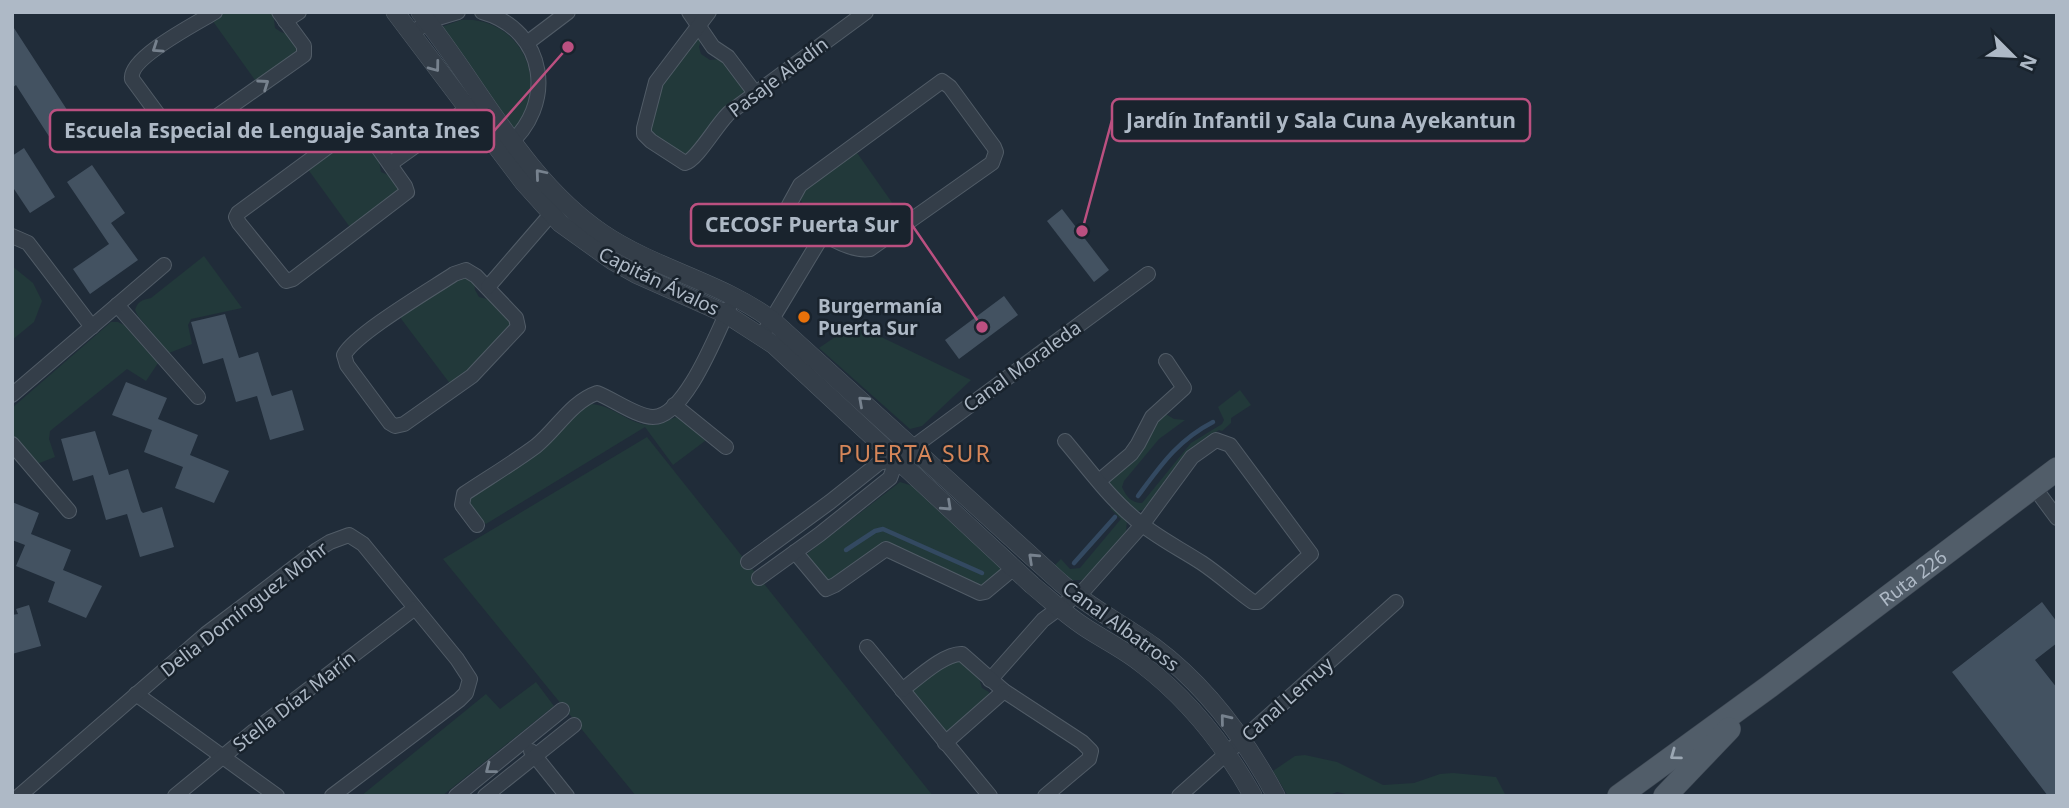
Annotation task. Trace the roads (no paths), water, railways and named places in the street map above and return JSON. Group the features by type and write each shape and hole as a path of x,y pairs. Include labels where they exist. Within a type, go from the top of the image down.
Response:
{"main road":[{"name":"Ruta 226","path":"1619,796 2057,470"},
{"name":"Ruta 226","path":"1665,796 1770,686"}],"street":[{"path":"215,12 153,50 130,73 179,143 304,55 304,46 282,17 299,12"},
{"name":"Capitán Ávalos","path":"395,12 467,109 507,147 581,239 636,274 726,314 762,336 793,361 897,459"},
{"path":"410,33 424,17 458,12"},
{"path":"482,12 509,24 527,43 536,65 539,89 533,112 507,147"},
{"path":"527,43 568,12"},
{"name":"Pasaje Aladín","path":"709,12 694,18 654,86 644,134 680,161 689,163 721,121 866,12"},
{"name":"Capitán Ávalos","path":"424,17 483,98 507,147"},
{"path":"694,18 713,47 728,57 755,93"},
{"path":"938,82 946,83 994,147 996,152 992,163 874,247 866,250 855,248 824,233 789,205 797,188 938,82"},
{"path":"390,164 483,98"},
{"path":"356,125 364,128 390,164 407,189 405,195 289,281 281,277 237,220 238,213 356,125"},
{"path":"488,287 557,207"},
{"name":"Capitán Ávalos","path":"557,207 581,217 623,247 734,297 772,320 913,447"},
{"path":"762,336 824,233"},
{"path":"12,236 28,243 92,327"},
{"path":"12,395 164,265"},
{"path":"460,271 472,273 488,287 516,318 519,324 516,329 472,376 404,424 395,426 390,423 347,365 344,355 346,350 460,271"},
{"name":"Canal Moraleda","path":"748,562 879,463 897,459 1147,274"},
{"path":"477,525 462,505 463,496 538,444 569,413 593,395 600,394 651,417 662,414 674,405 695,379 734,297"},
{"path":"117,304 198,397"},
{"path":"1099,481 1131,454 1152,417 1184,388 1166,362"},
{"path":"674,405 726,447"},
{"path":"990,680 1043,620 1076,596 1142,525 1192,457 1216,440 1230,446 1311,554 1256,603 1210,568 1142,525 1119,504 1065,441"},
{"path":"12,444 69,511"},
{"name":"Canal Albatross","path":"913,447 1076,596 1140,637 1170,660 1208,698 1241,740 1276,796"},
{"name":"Canal Moraleda","path":"759,578 890,478 897,459"},
{"name":"Canal Albatross","path":"897,459 1059,608 1151,670 1194,713 1227,754 1253,796"},
{"path":"2034,487 2057,518"},
{"name":"Delia Domínguez Mohr","path":"19,796 232,614 317,550 349,535 363,544 470,679 469,685 458,700 332,796"},
{"path":"795,552 826,589 886,549 979,593 985,592 1014,568"},
{"name":"Canal Lemuy","path":"1179,796 1396,602"},
{"name":"Stella Díaz Marín","path":"175,796 222,756 415,608"},
{"path":"867,647 990,796"},
{"path":"902,690 929,669 956,654 964,655 1004,691 1082,742 1091,751 1091,757 1045,796"},
{"path":"945,743 1004,691"},
{"path":"136,695 277,796"},
{"path":"456,796 562,710"},
{"path":"485,796 574,725"},
{"path":"524,742 567,796"}],"waterway":[{"path":"1138,496 1180,445 1213,422"},
{"path":"1074,563 1115,517"},
{"path":"846,550 875,531 883,529 982,573"}],"place":[{"name":"Escuela Especial de Lenguaje Santa Ines","path":"568,47"},
{"name":"Jardín Infantil y Sala Cuna Ayekantun","path":"1082,231"},
{"name":"Burgermanía Puerta Sur","path":"804,317"},
{"name":"CECOSF Puerta Sur","path":"982,327"}],"district":[{"name":"PUERTA SUR","path":"915,453"}]}
